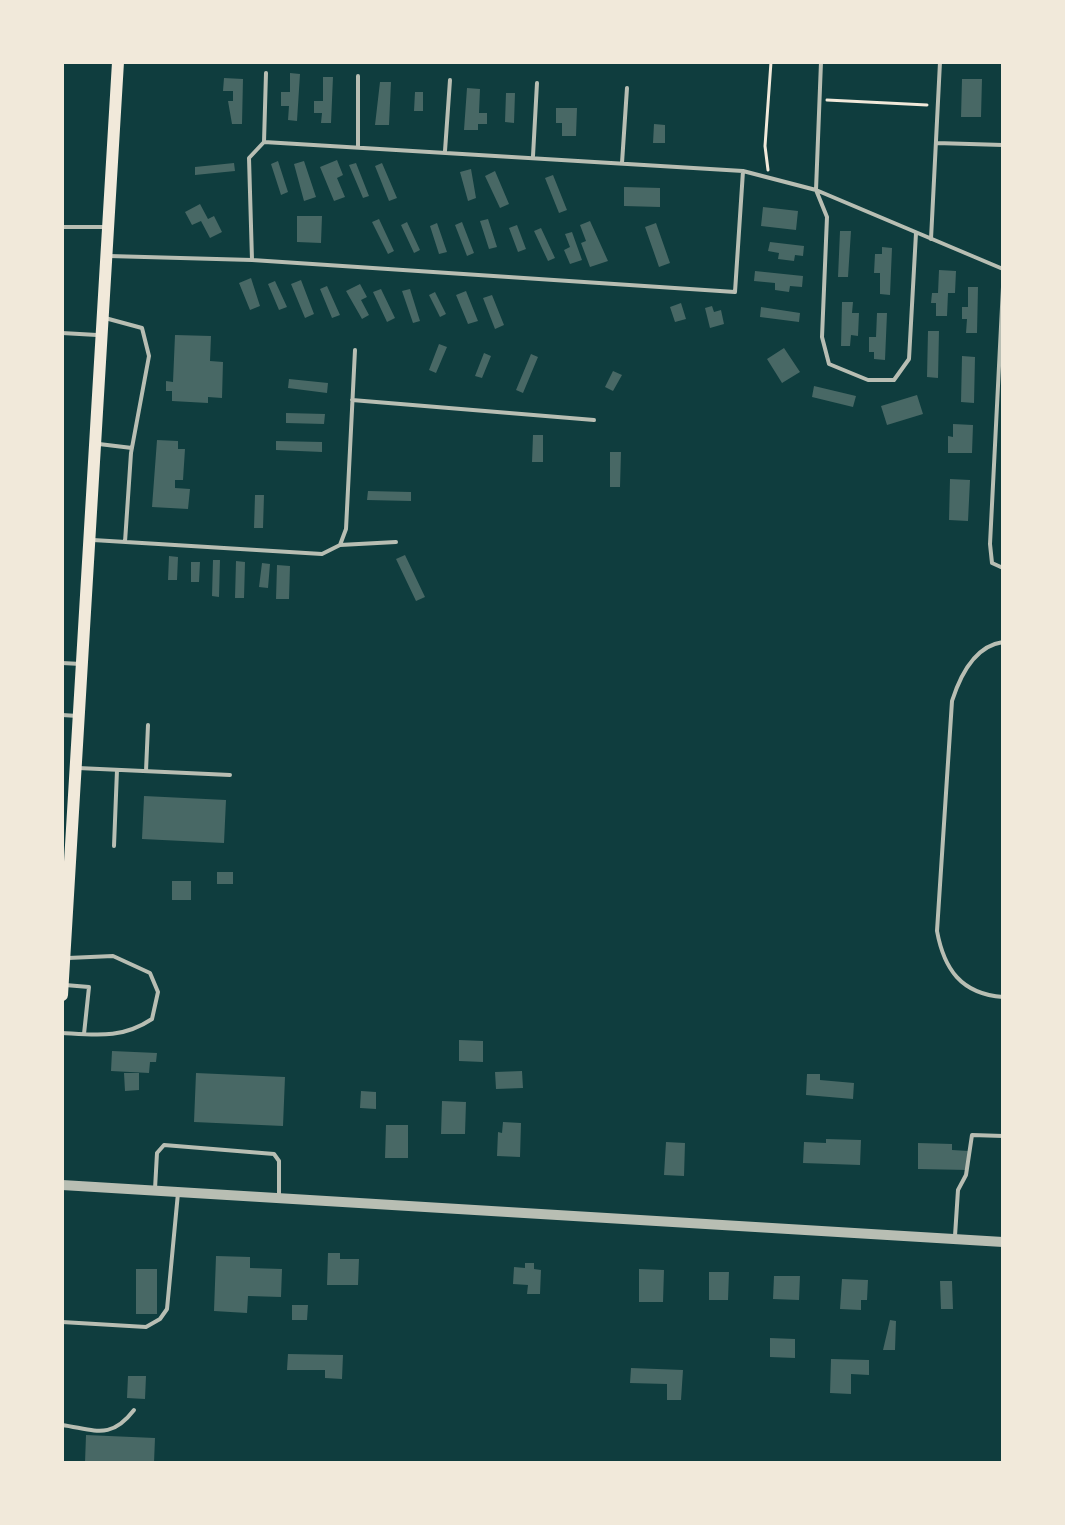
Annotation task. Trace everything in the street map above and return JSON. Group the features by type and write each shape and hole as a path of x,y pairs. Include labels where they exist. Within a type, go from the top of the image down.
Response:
{"main road":[{"path":"62,995 109,256 118,62"}],"street":[{"path":"62,1185 1003,1242"}],"lane":[{"path":"821,62 816,190 827,217 822,337 829,364 868,380 894,380 909,359 916,233"},
{"path":"931,239 940,62"},
{"path":"252,260 249,158 264,142 266,73"},
{"path":"358,76 358,147"},
{"path":"445,151 450,80"},
{"path":"533,156 537,83"},
{"path":"622,163 627,88"},
{"path":"264,142 743,171 816,190 1003,269"},
{"path":"936,143 1003,145"},
{"path":"109,256 252,260 735,292 743,171"},
{"path":"62,227 110,226"},
{"path":"1003,287 990,544 992,563 1003,568"},
{"path":"105,318 142,328 149,356 132,448 125,542"},
{"path":"62,333 104,335"},
{"path":"340,545 346,529 355,350"},
{"path":"352,400 594,420"},
{"path":"97,444 132,448"},
{"path":"90,540 322,554 340,545 396,542"},
{"path":"1003,642 994,643 974,658 960,676 952,701 937,931 942,959 956,981 986,996 1003,997"},
{"path":"62,663 83,664"},
{"path":"62,715 80,717"},
{"path":"146,771 148,725"},
{"path":"75,768 230,775"},
{"path":"114,846 117,770"},
{"path":"62,1033 115,1036 133,1031 152,1019 158,992 150,973 113,956 63,958"},
{"path":"63,985 89,987 84,1034"},
{"path":"954,1238 958,1190 966,1175 972,1135 1003,1136"},
{"path":"155,1190 157,1153 164,1145 274,1154 279,1161 279,1197"},
{"path":"62,1322 146,1327 160,1319 167,1309 178,1192"},
{"path":"62,1425 109,1432 121,1427 134,1410"}],"path":[{"path":"769,178 765,146 771,62"},
{"path":"819,100 938,106"}],"building":[{"path":"290,73 300,74 297,121 288,120 289,106 281,106 281,92 290,92"},
{"path":"323,77 333,77 331,123 321,123 322,113 314,113 314,101 323,101"},
{"path":"224,78 243,79 242,124 232,124 228,101 233,101 233,91 223,91"},
{"path":"962,79 982,79 981,117 961,117"},
{"path":"380,82 391,82 389,125 375,125"},
{"path":"467,88 480,89 479,113 487,113 487,124 478,124 478,130 464,130"},
{"path":"415,92 423,92 423,111 414,111"},
{"path":"506,93 515,93 514,123 505,122"},
{"path":"556,108 577,108 576,136 562,136 562,123 556,123"},
{"path":"654,124 665,125 665,143 653,143"},
{"path":"337,160 343,175 337,178 345,197 334,201 320,167"},
{"path":"278,161 288,192 281,195 271,164"},
{"path":"304,161 316,197 304,201 294,164"},
{"path":"234,163 235,171 195,175 195,167"},
{"path":"356,163 369,196 363,198 349,165"},
{"path":"382,163 397,198 389,201 375,166"},
{"path":"471,169 476,198 468,201 460,172"},
{"path":"495,171 509,204 500,208 485,176"},
{"path":"553,175 567,210 559,213 545,178"},
{"path":"624,187 660,188 660,207 624,206"},
{"path":"200,204 208,219 214,216 222,232 210,238 201,221 192,225 185,212"},
{"path":"763,207 798,211 796,230 761,226"},
{"path":"297,216 322,216 321,243 297,242"},
{"path":"379,219 394,251 388,254 372,222"},
{"path":"488,219 497,247 489,249 480,221"},
{"path":"590,221 608,261 590,267 581,243 586,241 580,225"},
{"path":"407,222 420,250 414,253 401,225"},
{"path":"462,222 474,253 467,256 455,225"},
{"path":"437,223 447,252 439,254 430,226"},
{"path":"656,223 670,263 659,267 645,227"},
{"path":"517,225 526,249 518,252 509,228"},
{"path":"541,228 555,258 548,261 534,231"},
{"path":"840,231 851,231 848,277 838,277"},
{"path":"572,232 582,260 570,264 564,250 570,247 565,234"},
{"path":"770,242 804,246 803,256 795,255 794,261 778,259 779,253 768,251"},
{"path":"882,247 892,248 890,295 880,294 880,273 874,273 875,254 882,254"},
{"path":"939,270 956,271 955,293 948,293 947,316 936,316 936,303 931,303 932,293 938,293"},
{"path":"755,271 803,276 802,287 790,286 789,292 775,290 775,283 754,281"},
{"path":"251,278 260,306 250,310 239,283"},
{"path":"301,280 314,314 305,318 291,284"},
{"path":"275,281 287,307 279,310 268,284"},
{"path":"360,284 367,297 361,300 369,315 362,319 346,291"},
{"path":"327,286 340,315 332,318 320,289"},
{"path":"968,287 978,287 977,333 966,333 967,319 962,319 962,307 968,307"},
{"path":"381,289 395,318 387,322 373,292"},
{"path":"410,289 420,321 413,323 402,291"},
{"path":"466,291 478,321 468,324 456,295"},
{"path":"435,292 446,314 440,317 429,295"},
{"path":"492,295 504,325 495,329 483,298"},
{"path":"842,302 853,302 852,313 859,313 858,336 851,335 850,346 841,346"},
{"path":"681,303 686,319 675,322 670,307"},
{"path":"712,306 714,312 721,310 724,324 710,328 705,308"},
{"path":"761,307 800,313 799,322 760,317"},
{"path":"877,313 887,313 885,360 874,359 874,352 869,352 869,337 876,337"},
{"path":"928,331 939,331 938,378 927,377"},
{"path":"175,335 211,336 210,361 223,362 222,398 208,397 208,403 172,401 172,391 166,391 166,381 173,382"},
{"path":"439,344 447,347 436,373 429,370"},
{"path":"784,348 800,372 782,383 767,359"},
{"path":"484,353 491,356 482,378 475,376"},
{"path":"531,354 538,357 523,393 516,390"},
{"path":"962,356 975,357 974,403 961,402"},
{"path":"613,371 622,375 613,391 605,387"},
{"path":"289,379 328,383 327,393 288,388"},
{"path":"814,386 856,396 853,407 812,397"},
{"path":"917,395 923,414 887,425 881,406"},
{"path":"286,413 325,414 324,424 286,423"},
{"path":"953,424 973,425 972,453 948,453 948,436 953,437"},
{"path":"533,435 543,435 543,462 532,462"},
{"path":"157,440 178,441 178,449 185,449 183,480 175,480 175,488 190,489 188,509 152,507"},
{"path":"276,441 322,442 322,452 276,450"},
{"path":"610,452 621,452 620,487 610,487"},
{"path":"950,479 970,480 968,521 949,520"},
{"path":"368,491 411,492 411,501 367,500"},
{"path":"255,495 264,495 263,528 254,528"},
{"path":"405,555 425,597 416,601 396,559"},
{"path":"169,556 178,557 177,580 168,580"},
{"path":"213,560 220,560 219,597 212,596"},
{"path":"236,561 245,562 244,598 235,598"},
{"path":"191,562 200,562 199,582 191,582"},
{"path":"262,563 270,564 268,588 259,587"},
{"path":"277,565 290,566 289,599 276,599"},
{"path":"144,796 226,800 224,843 142,839"},
{"path":"217,872 233,872 233,884 217,884"},
{"path":"172,881 191,881 191,900 172,900"},
{"path":"459,1040 483,1041 483,1062 459,1061"},
{"path":"112,1051 157,1053 156,1062 150,1062 149,1073 111,1071"},
{"path":"522,1071 523,1088 496,1089 495,1072"},
{"path":"124,1073 139,1073 139,1090 125,1091"},
{"path":"196,1073 285,1077 283,1126 194,1122"},
{"path":"807,1074 820,1074 820,1080 854,1083 853,1099 806,1095"},
{"path":"361,1091 376,1092 376,1109 360,1108"},
{"path":"442,1101 466,1102 465,1134 441,1134"},
{"path":"503,1122 521,1123 520,1157 497,1156 498,1132 502,1133"},
{"path":"386,1125 408,1125 408,1158 385,1158"},
{"path":"826,1139 861,1140 860,1165 803,1163 804,1142 826,1143"},
{"path":"666,1142 685,1143 684,1176 664,1175"},
{"path":"918,1143 952,1144 952,1150 969,1151 968,1170 918,1169"},
{"path":"328,1253 340,1253 340,1259 359,1259 358,1285 327,1285"},
{"path":"216,1256 250,1257 250,1268 282,1269 281,1297 248,1296 247,1313 214,1311"},
{"path":"525,1263 534,1263 534,1269 541,1270 540,1294 527,1294 528,1285 513,1284 514,1267 525,1268"},
{"path":"136,1269 157,1269 157,1314 136,1314"},
{"path":"639,1269 664,1270 663,1302 639,1302"},
{"path":"709,1272 729,1272 728,1300 709,1300"},
{"path":"774,1276 800,1276 799,1300 773,1299"},
{"path":"842,1279 868,1280 867,1300 861,1300 861,1310 840,1309"},
{"path":"940,1281 952,1281 953,1309 941,1309"},
{"path":"292,1305 308,1305 307,1320 292,1320"},
{"path":"890,1320 896,1321 895,1350 883,1350"},
{"path":"770,1338 795,1339 795,1358 770,1357"},
{"path":"288,1354 343,1355 342,1379 325,1378 325,1370 287,1370"},
{"path":"831,1359 869,1360 869,1375 851,1374 851,1394 830,1393"},
{"path":"631,1368 683,1370 681,1400 667,1400 667,1384 630,1383"},
{"path":"128,1376 146,1376 145,1399 127,1398"},
{"path":"86,1435 155,1438 154,1463 85,1463"}]}
